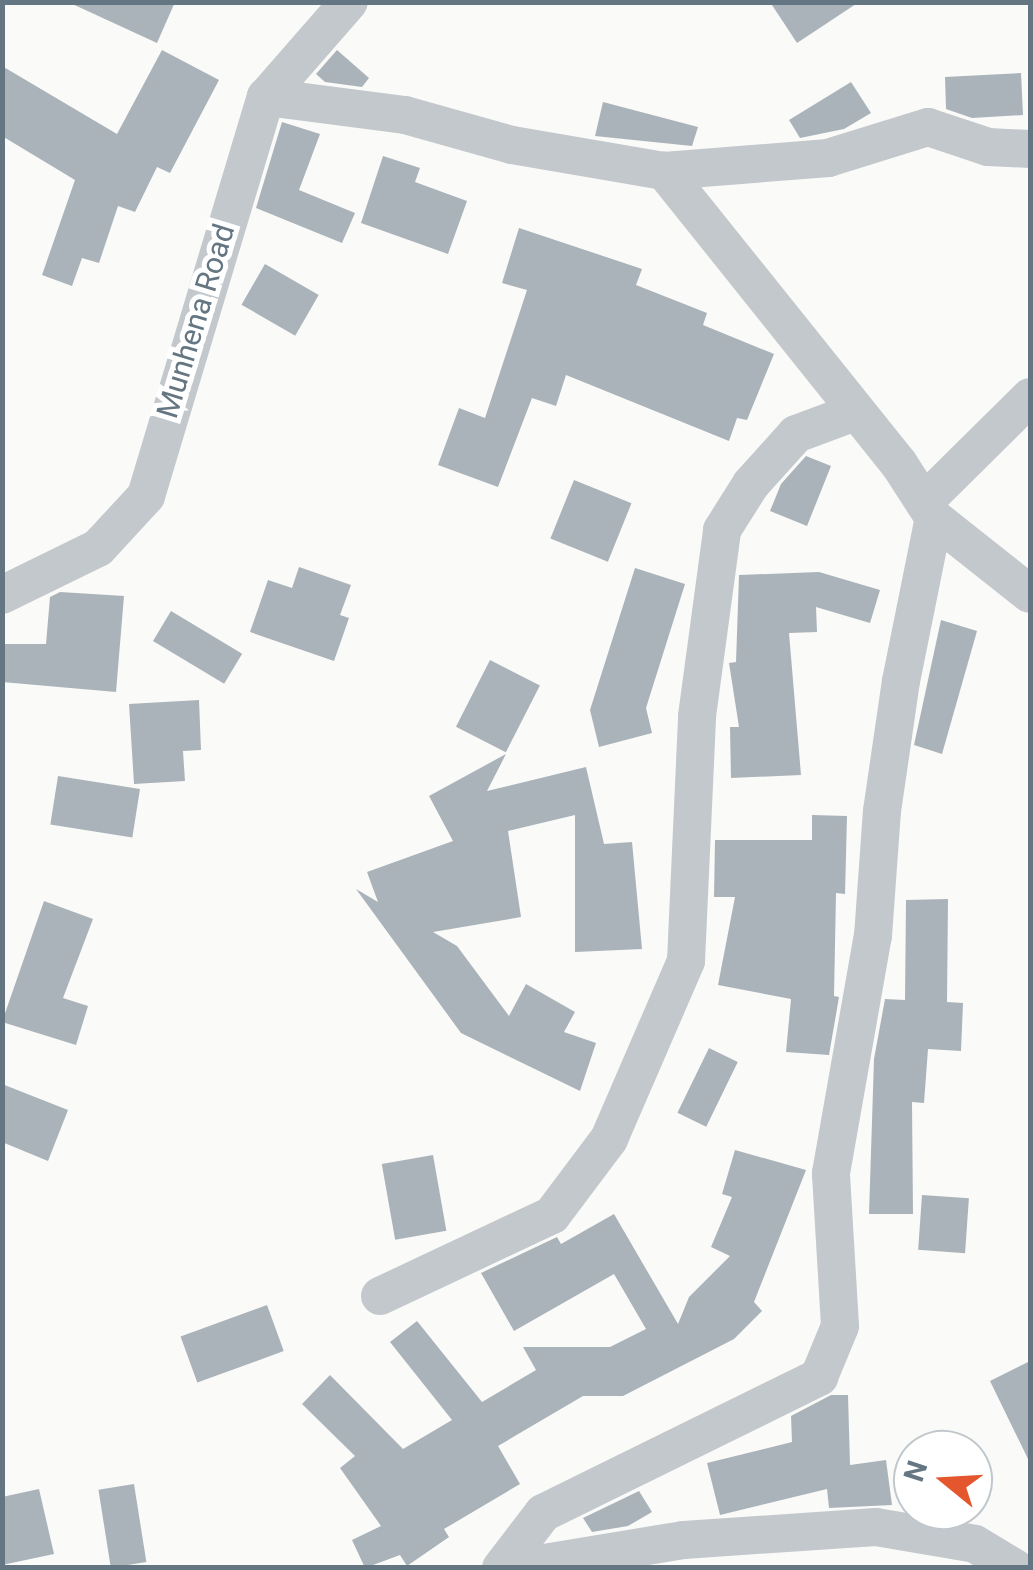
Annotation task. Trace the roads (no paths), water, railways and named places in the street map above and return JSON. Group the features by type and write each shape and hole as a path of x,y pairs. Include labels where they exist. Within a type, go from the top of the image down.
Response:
{"street":[{"name":"Munhena Road","path":"2,594 98,548 146,496 266,97 348,2"},
{"path":"266,97 405,115 512,145 664,171 828,158 928,127 988,147 1030,149"},
{"path":"664,171 929,510 1030,594"},
{"path":"500,1568 543,1513 819,1377 840,1326 830,1173 874,936 882,811 929,510 1030,397"},
{"path":"380,1296 552,1215 610,1139 686,961 698,716 722,530 751,484 796,434 855,412"},
{"path":"514,1568 647,1544 876,1527 975,1544 1014,1568"}]}
